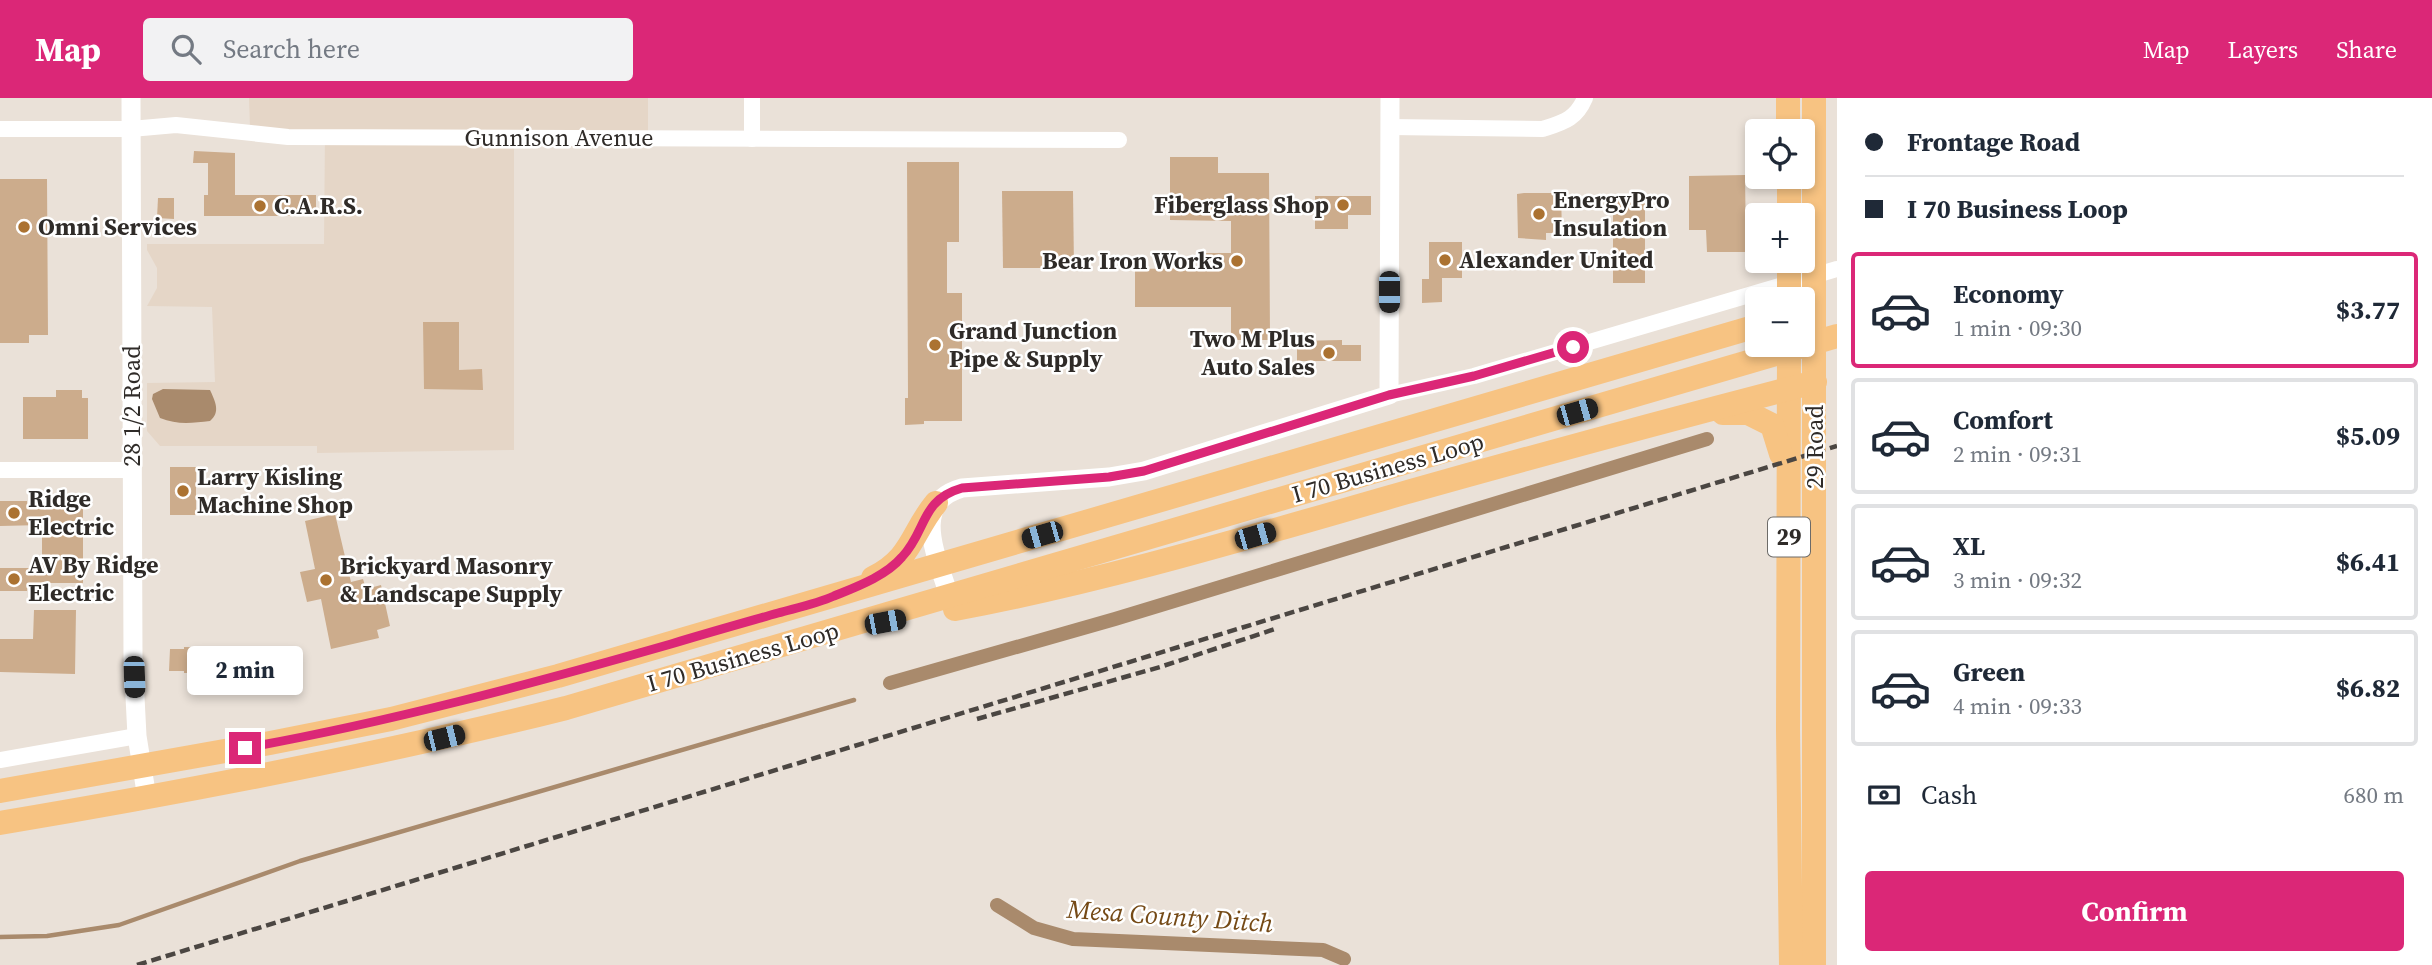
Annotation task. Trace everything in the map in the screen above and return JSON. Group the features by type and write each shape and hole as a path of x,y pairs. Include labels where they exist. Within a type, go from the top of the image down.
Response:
{"main road":[{"path":"1788,98 1788,119"},
{"name":"29 Road","path":"1814,98 1814,965"},
{"path":"1815,308 1837,302"},
{"path":"1815,335 1837,327"},
{"name":"I 70 Business Loop","path":"0,791 270,743 404,715 558,676 1745,330"},
{"name":"I 70 Business Loop","path":"0,823 148,798 444,738 566,708 1837,336"},
{"path":"1734,366 1758,357"},
{"name":"29 Road","path":"1790,357 1788,730 1791,965"},
{"path":"814,636 970,606 1170,560 1558,449 1815,382"},
{"path":"1694,414 1748,413 1772,425 1781,453 1783,523 1789,540"},
{"path":"832,597 879,575 902,558 926,514 936,503"}],"street":[{"name":"28 1/2 Road","path":"131,98 133,658 137,736 148,798"},
{"path":"752,98 752,139"},
{"path":"1389,395 1390,98"},
{"path":"1390,127 1543,129 1562,123 1577,114 1586,98"},
{"name":"Gunnison Avenue","path":"0,129 131,129 176,125 288,138 1119,140"},
{"path":"949,596 931,527 932,514 943,495 962,488 1109,477 1144,471 1389,395 1474,376 1837,269"},
{"path":"0,470 132,470"},
{"path":"0,760 137,736"}],"shaded area":[{"path":"249,98 648,98 648,131 514,131 514,450 317,453 317,446 160,446 147,431 147,383 215,382 212,307 147,306 157,288 157,268 147,250 147,244 324,244 325,131 250,127"},
{"path":"163,389 210,390 216,406 213,418 210,421 179,423 160,418 152,399 153,394"}],"building":[{"name":"C.A.R.S.","path":"194,151 235,153 235,195 316,195 316,216 204,216 204,195 208,195 208,163 193,163"},
{"name":"Bear Iron Works","path":"1170,157 1218,157 1218,173 1269,173 1270,340 1231,340 1231,307 1135,307 1135,269 1205,268 1205,253 1231,253 1231,221 1170,220"},
{"name":"Grand Junction Pipe & Supply","path":"907,162 959,162 959,242 947,242 947,293 962,293 962,421 924,421 924,424 905,425 905,398 908,398"},
{"path":"1745,175 1745,252 1707,252 1706,230 1689,230 1689,176"},
{"name":"Omni Services","path":"0,179 47,179 48,335 29,335 29,343 0,343"},
{"path":"1002,191 1073,191 1074,268 1003,268"},
{"name":"EnergyPro Insulation","path":"1561,193 1562,233 1546,233 1546,240 1518,238 1517,194"},
{"path":"1613,195 1645,195 1645,283 1613,283"},
{"name":"Fiberglass Shop","path":"1315,196 1371,196 1371,215 1348,215 1348,229 1315,229"},
{"path":"158,198 174,198 174,219 157,218"},
{"name":"Alexander United","path":"1429,242 1462,242 1462,278 1442,278 1442,302 1422,303 1422,279 1429,279"},
{"path":"423,322 459,322 459,370 482,369 483,390 424,389"},
{"name":"Two M Plus Auto Sales","path":"1342,340 1342,345 1361,345 1361,361 1297,361 1297,341"},
{"path":"56,390 82,390 82,398 88,398 88,439 23,439 23,397 56,397"},
{"name":"Larry Kisling Machine Shop","path":"170,467 196,467 196,515 170,515"},
{"path":"0,501 27,501 27,505 83,505 83,583 27,583 27,591 0,591 0,568 42,568 42,525 0,526"},
{"name":"Brickyard Masonry & Landscape Supply","path":"335,514 351,582 363,579 366,589 381,585 390,626 377,630 379,638 331,649 321,599 307,602 300,572 315,569 305,521"},
{"path":"34,610 76,610 75,674 0,672 0,639 33,639"},
{"path":"235,648 235,673 169,671 170,649"}],"waterway":[{"path":"890,683 1115,619 1707,439"},
{"path":"0,937 47,936 119,925 300,861 854,700"},
{"name":"Mesa County Ditch","path":"997,905 1034,928 1073,939 1323,950 1344,959"}],"railway":[{"path":"137,965 1837,446"},
{"path":"977,719 1160,667 1275,629"}],"place":[{"name":"Fiberglass Shop","path":"1343,205"},
{"name":"C.A.R.S.","path":"260,206"},
{"name":"EnergyPro Insulation","path":"1539,214"},
{"name":"Omni Services","path":"24,227"},
{"name":"Alexander United","path":"1445,260"},
{"name":"Bear Iron Works","path":"1237,261"},
{"name":"Grand Junction Pipe & Supply","path":"935,345"},
{"name":"Two M Plus Auto Sales","path":"1329,353"},
{"name":"Larry Kisling Machine Shop","path":"183,491"},
{"name":"Ridge Electric","path":"14,513"},
{"name":"AV By Ridge Electric","path":"14,579"},
{"name":"Brickyard Masonry & Landscape Supply","path":"326,580"}],"route":[{"path":"245,748 391,719 558,676 832,597 879,575 902,558 926,514 950,491 1109,477 1144,471 1389,395 1474,376 1573,347"}]}
